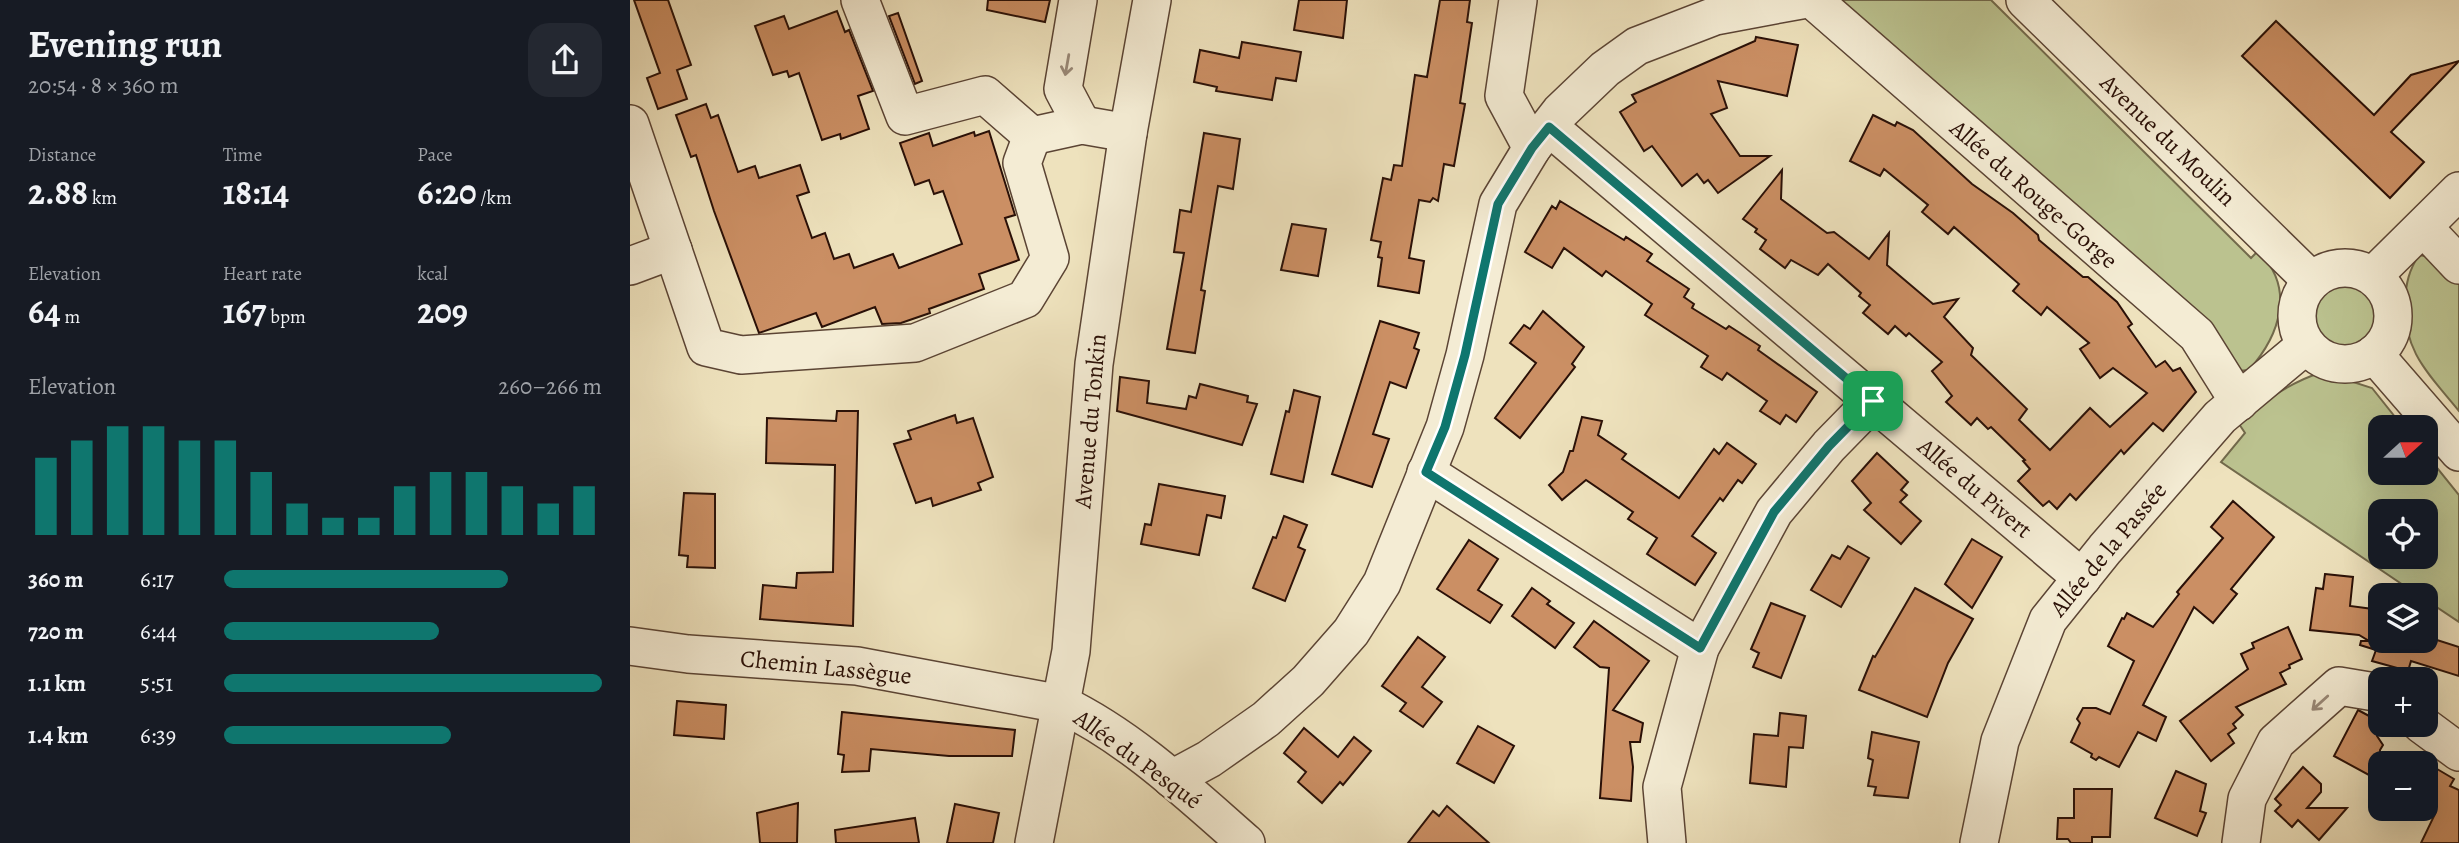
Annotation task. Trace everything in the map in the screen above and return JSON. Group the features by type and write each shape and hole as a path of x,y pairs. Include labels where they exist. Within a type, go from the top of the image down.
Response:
{"street":[{"path":"860,0 905,116 985,95 1032,136"},
{"path":"1078,0 1063,89 1082,125"},
{"name":"Avenue du Tonkin","path":"1034,843 1071,651 1094,364 1128,133 1152,0"},
{"path":"1518,0 1504,96 1540,138"},
{"path":"1172,779 1209,759 1266,719 1308,681 1351,632 1382,583 1445,427 1498,204 1540,138 1605,69 1637,46 1714,16 1801,0"},
{"name":"Allée du Rouge-Gorge","path":"1813,0 2197,335 2239,402"},
{"name":"Avenue du Moulin","path":"2025,0 2311,280"},
{"path":"630,124 706,346 741,355 915,343 1025,299 1050,258 1022,163 1032,136"},
{"path":"1032,136 1082,125 1128,133"},
{"name":"Allée du Pivert","path":"1540,138 1873,401 2082,578"},
{"path":"2373,276 2459,191"},
{"path":"2424,228 2459,265"},
{"path":"630,266 673,250"},
{"path":"2335,268 2361,270 2373,276 2384,287 2391,300 2393,315 2388,337 2374,354 2361,362 2331,362 2317,356 2299,333 2297,304 2302,291 2311,280 2335,268"},
{"name":"Allée de la Passée","path":"1979,843 2000,741 2048,620 2220,417 2306,345"},
{"path":"2374,354 2459,453"},
{"path":"1667,843 1662,787 1700,648 1774,512 1829,446 1873,401"},
{"path":"1426,472 1700,648"},
{"name":"Chemin Lassègue","path":"630,646 688,654 857,666 1061,704"},
{"path":"2241,843 2247,799 2276,741 2339,686 2368,691"},
{"name":"Allée du Pesqué","path":"1061,704 1086,716 1172,779 1246,843"},
{"path":"2438,737 2459,752"}],"green space":[{"path":"1835,0 1991,0 2251,258 2258,251 2270,265 2277,280 2279,311 2269,342 2249,370 2237,371"},
{"path":"2419,255 2441,259 2459,279 2459,411 2420,361 2408,334 2406,288 2410,271"},
{"path":"2345,280 2358,283 2368,290 2375,300 2378,313 2375,326 2368,336 2358,343 2345,346 2332,343 2322,336 2315,326 2312,313 2315,300 2322,290 2332,283"},
{"path":"2322,372 2372,388 2393,415 2368,415 2368,485 2438,485 2438,469 2459,495 2459,622 2438,608 2438,583 2400,583 2379,569 2438,569 2438,499 2368,499 2368,561 2221,462 2245,433 2239,424 2258,407 2299,381"}],"building":[{"path":"634,0 668,0 691,65 677,70 687,99 658,109 647,78 660,73"},
{"path":"988,0 1050,0 1045,22 987,10"},
{"path":"1299,0 1347,0 1343,38 1294,30"},
{"path":"1440,0 1470,0 1467,22 1472,23 1460,103 1465,104 1454,166 1444,164 1438,201 1433,198 1430,202 1419,200 1409,258 1424,261 1419,293 1378,286 1381,242 1371,240 1383,178 1391,180 1394,165 1402,166 1415,75 1427,77"},
{"path":"837,11 845,32 849,30 873,91 858,96 869,129 841,139 840,134 822,140 799,73 789,77 787,71 773,75 755,26 784,16 789,29"},
{"path":"898,13 922,81 915,84 889,16"},
{"path":"2276,21 2374,115 2411,75 2459,61 2391,132 2424,162 2390,198 2242,56"},
{"path":"1756,37 1798,45 1787,96 1718,81 1727,108 1711,114 1740,156 1770,156 1718,193 1708,180 1704,183 1697,174 1682,186 1652,146 1644,151 1620,112 1636,102 1632,95 1755,41"},
{"path":"1242,42 1301,52 1296,81 1276,78 1272,100 1216,91 1217,87 1194,82 1200,50 1239,58"},
{"path":"706,104 711,118 718,115 738,172 755,166 759,178 800,165 809,192 797,196 812,238 825,233 834,259 849,254 854,268 893,254 899,268 962,244 943,191 934,194 929,180 915,185 900,143 929,133 933,146 974,132 975,136 989,131 1015,215 1005,218 1019,260 979,274 984,289 929,309 930,313 901,323 882,324 875,307 822,327 816,313 759,333 696,155 691,157 676,115"},
{"path":"1873,115 1895,126 1897,122 1913,130 1972,184 2013,213 2038,235 2039,240 2083,277 2088,277 2117,302 2132,324 2128,327 2156,367 2165,361 2173,371 2180,368 2196,392 2163,431 2153,423 2124,454 2121,450 2076,500 2070,494 2057,509 2049,501 2043,506 2018,481 2030,469 2023,461 2025,460 1991,427 1988,429 1977,418 1971,425 1946,402 1952,396 1932,371 1942,362 1909,333 1906,336 1895,326 1888,334 1863,313 1870,305 1859,296 1861,293 1828,264 1818,275 1791,260 1785,268 1760,249 1766,240 1743,219 1782,170 1781,199 1827,233 1834,232 1869,259 1889,233 1887,265 1933,304 1958,299 1944,317 1973,348 1971,355 2027,409 2019,420 2050,450 2090,408 2110,427 2147,393 2113,368 2100,378 2080,349 2089,343 2047,307 2041,315 2013,291 2019,284 1954,227 1948,234 1922,212 1928,205 1884,169 1880,176 1850,161"},
{"path":"1204,133 1240,139 1233,189 1218,186 1201,290 1205,291 1195,353 1167,349 1184,253 1174,252 1180,210 1191,212"},
{"path":"1560,201 1652,254 1647,261 1689,289 1684,297 1694,304 1692,308 1726,329 1729,326 1760,346 1758,350 1817,392 1796,422 1786,415 1780,424 1760,411 1767,401 1727,373 1722,380 1701,367 1708,356 1645,315 1652,304 1606,271 1602,276 1564,248 1552,268 1525,252 1552,206 1556,209"},
{"path":"1292,224 1326,229 1318,276 1281,270"},
{"path":"1543,311 1584,347 1572,364 1575,367 1520,438 1495,418 1536,363 1510,343 1524,325 1530,329"},
{"path":"1380,321 1419,333 1414,348 1419,350 1406,388 1390,382 1373,434 1389,439 1372,487 1332,474"},
{"path":"1120,377 1149,381 1147,403 1186,409 1189,396 1196,398 1200,384 1248,396 1247,402 1257,404 1242,445 1117,411"},
{"path":"1294,390 1320,397 1303,482 1271,474 1286,411 1289,412"},
{"path":"837,411 858,411 853,626 760,619 763,585 796,588 797,573 833,572 835,465 766,463 767,418 836,421"},
{"path":"955,415 957,423 973,418 993,477 978,483 981,490 933,506 931,498 916,503 894,444 911,439 908,431"},
{"path":"1582,417 1602,421 1598,435 1626,454 1622,459 1679,498 1714,449 1719,454 1727,443 1756,464 1742,483 1738,480 1723,501 1720,498 1692,536 1716,553 1695,585 1647,554 1657,538 1628,519 1633,512 1586,480 1562,500 1549,485 1563,472 1570,451 1573,451"},
{"path":"1877,453 1908,482 1901,490 1907,495 1900,502 1921,521 1901,544 1864,510 1871,503 1852,481"},
{"path":"1159,484 1225,496 1221,518 1207,515 1199,555 1141,544 1145,524 1151,525"},
{"path":"684,493 715,494 715,568 687,567 688,556 679,555"},
{"path":"2233,501 2274,537 2231,589 2237,594 2213,623 2194,607 2143,705 2166,717 2156,741 2138,732 2119,767 2099,757 2096,760 2091,757 2092,754 2071,742 2080,723 2077,719 2083,708 2096,708 2110,714 2134,661 2108,646 2122,618 2124,619 2127,613 2153,627 2179,594 2177,592 2223,538 2211,527"},
{"path":"1284,516 1307,525 1298,547 1305,550 1285,601 1253,588"},
{"path":"1972,539 2002,557 1972,608 1945,584"},
{"path":"1469,540 1498,559 1478,590 1502,605 1490,623 1437,589"},
{"path":"1848,546 1869,558 1841,607 1811,590 1832,555 1840,559"},
{"path":"2325,574 2353,577 2350,606 2368,608 2368,640 2359,635 2310,630 2316,588 2323,589"},
{"path":"1532,588 1550,601 1547,604 1574,623 1555,648 1512,616"},
{"path":"1915,588 1973,619 1948,663 1927,717 1859,690 1873,656 1875,657"},
{"path":"1771,603 1805,616 1781,678 1753,667 1759,653 1751,649"},
{"path":"1594,621 1649,661 1613,710 1643,723 1640,742 1630,742 1633,767 1631,801 1600,798 1609,668 1600,667 1574,647"},
{"path":"2288,627 2302,659 2280,673 2286,684 2236,707 2243,715 2233,724 2236,728 2228,734 2234,743 2211,761 2180,721 2248,669 2241,654 2254,648 2252,643"},
{"path":"1418,637 1445,657 1422,687 1442,702 1423,727 1400,711 1406,703 1382,686"},
{"path":"2438,640 2459,647 2459,676 2438,669 2438,667 2411,661 2409,667 2394,667 2372,661 2375,653 2438,653"},
{"path":"2361,641 2368,641 2368,648 2360,645"},
{"path":"677,701 726,705 724,739 674,735"},
{"path":"2358,710 2368,715 2368,737 2378,737 2383,745 2380,751 2368,751 2368,774 2334,756"},
{"path":"842,712 1015,730 1012,756 949,756 871,749 869,771 842,772 844,755 838,754"},
{"path":"1780,713 1806,716 1803,748 1789,747 1786,787 1750,783 1754,734 1778,736"},
{"path":"1478,726 1514,746 1494,783 1457,763"},
{"path":"1304,728 1338,757 1354,737 1371,751 1343,785 1340,782 1322,803 1298,782 1306,772 1284,753"},
{"path":"1872,732 1919,742 1908,798 1874,795 1876,787 1868,786 1873,760 1868,758"},
{"path":"2303,767 2321,784 2321,792 2307,808 2347,808 2319,840 2298,820 2292,827 2275,811 2281,805 2275,799"},
{"path":"2438,770 2454,779 2450,786 2459,790 2459,843 2421,843 2432,821 2438,821"},
{"path":"2176,771 2206,784 2200,811 2206,813 2197,836 2155,818"},
{"path":"2074,789 2112,789 2110,837 2092,837 2092,843 2071,843 2068,839 2057,839 2058,818 2074,818"},
{"path":"798,803 797,843 760,843 757,813"},
{"path":"955,804 999,813 993,843 947,843"},
{"path":"1447,806 1489,843 1408,843 1433,811 1439,816"},
{"path":"915,818 919,843 836,843 835,830"}],"route":[{"path":"1549,127 1873,401 1829,446 1774,512 1700,648 1426,472 1445,427 1465,355 1498,204 1532,148 1549,127"}]}
